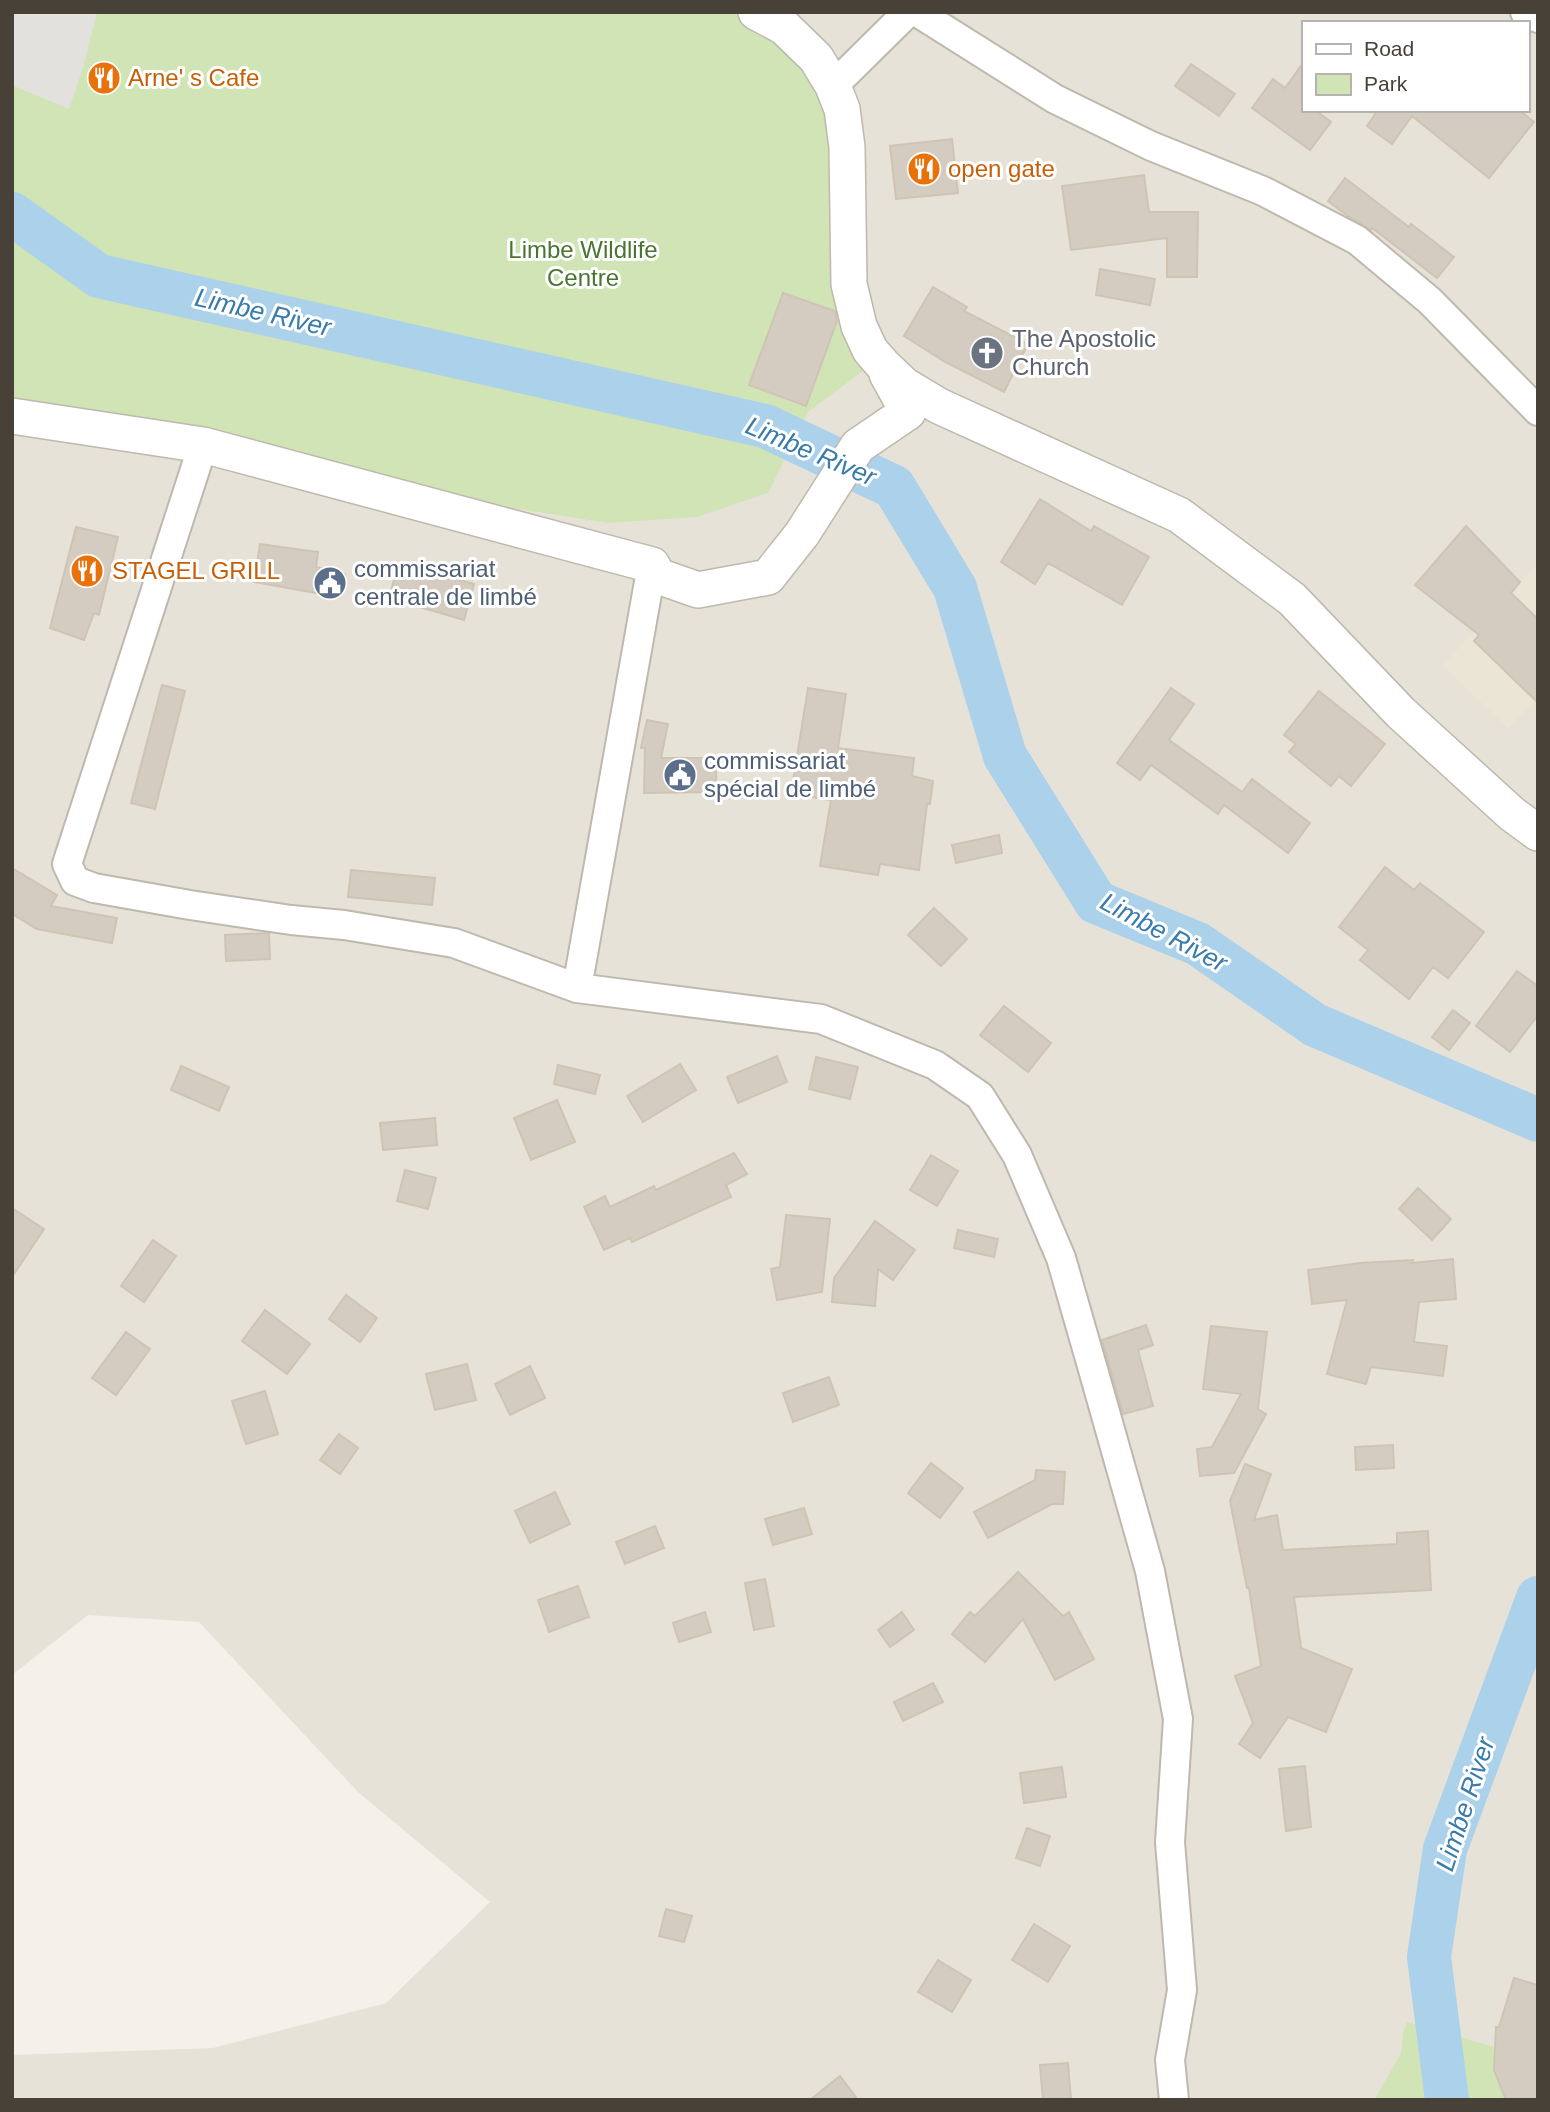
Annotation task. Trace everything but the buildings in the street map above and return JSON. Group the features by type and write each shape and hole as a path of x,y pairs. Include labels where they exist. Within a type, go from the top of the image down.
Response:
{"street":[{"path":"756,12 784,27 816,58 833,86 842,109 847,147 849,285 859,326 870,349 883,365 904,384 939,406 1179,515 1292,599 1401,713 1512,814 1538,833"},
{"path":"833,86 908,12"},
{"path":"917,12 1055,99 1151,146 1263,191 1357,240 1430,301 1538,411"},
{"path":"1525,12 1538,18"},
{"path":"12,416 203,444 652,565 658,576 698,590 768,577 828,497 858,446 908,412 883,365"},
{"path":"203,444 66,864 75,881 94,888 190,905 344,925 454,943 577,988 821,1019 934,1065 980,1096 1017,1155 1061,1258 1150,1571 1178,1719 1170,1842 1182,1990 1170,2060 1174,2100"},
{"path":"577,988 652,565"}],"shaded area":[{"path":"12,12 1538,12 1538,2100 12,2100 12,2055 213,2048 386,2003 490,1902 358,1792 199,1622 88,1615 12,1675"},
{"path":"12,12 97,12 69,109 12,85"},
{"path":"1538,563 1538,698 1508,728 1443,665"}],"green space":[{"name":"Limbe Wildlife Centre","path":"97,12 735,12 780,28 827,86 867,368 808,412 768,493 697,517 608,523 12,426 12,85 69,108"},
{"path":"1407,2022 1526,2056 1521,2100 1374,2100 1401,2053"}],"waterway":[{"name":"Limbe River","path":"12,214 99,276 765,426 894,487 955,588 1005,756 1096,902 1198,944 1315,1025 1538,1120"},
{"name":"Limbe River","path":"1447,2100 1429,1957 1445,1849 1538,1598"}],"place":[{"name":"Arne' s Cafe","path":"104,78"},
{"name":"open gate","path":"924,169"},
{"name":"The Apostolic Church","path":"987,353"},
{"name":"STAGEL GRILL","path":"87,571"},
{"name":"commissariat centrale de limbé","path":"330,583"},
{"name":"commissariat spécial de limbé","path":"680,775"}]}
